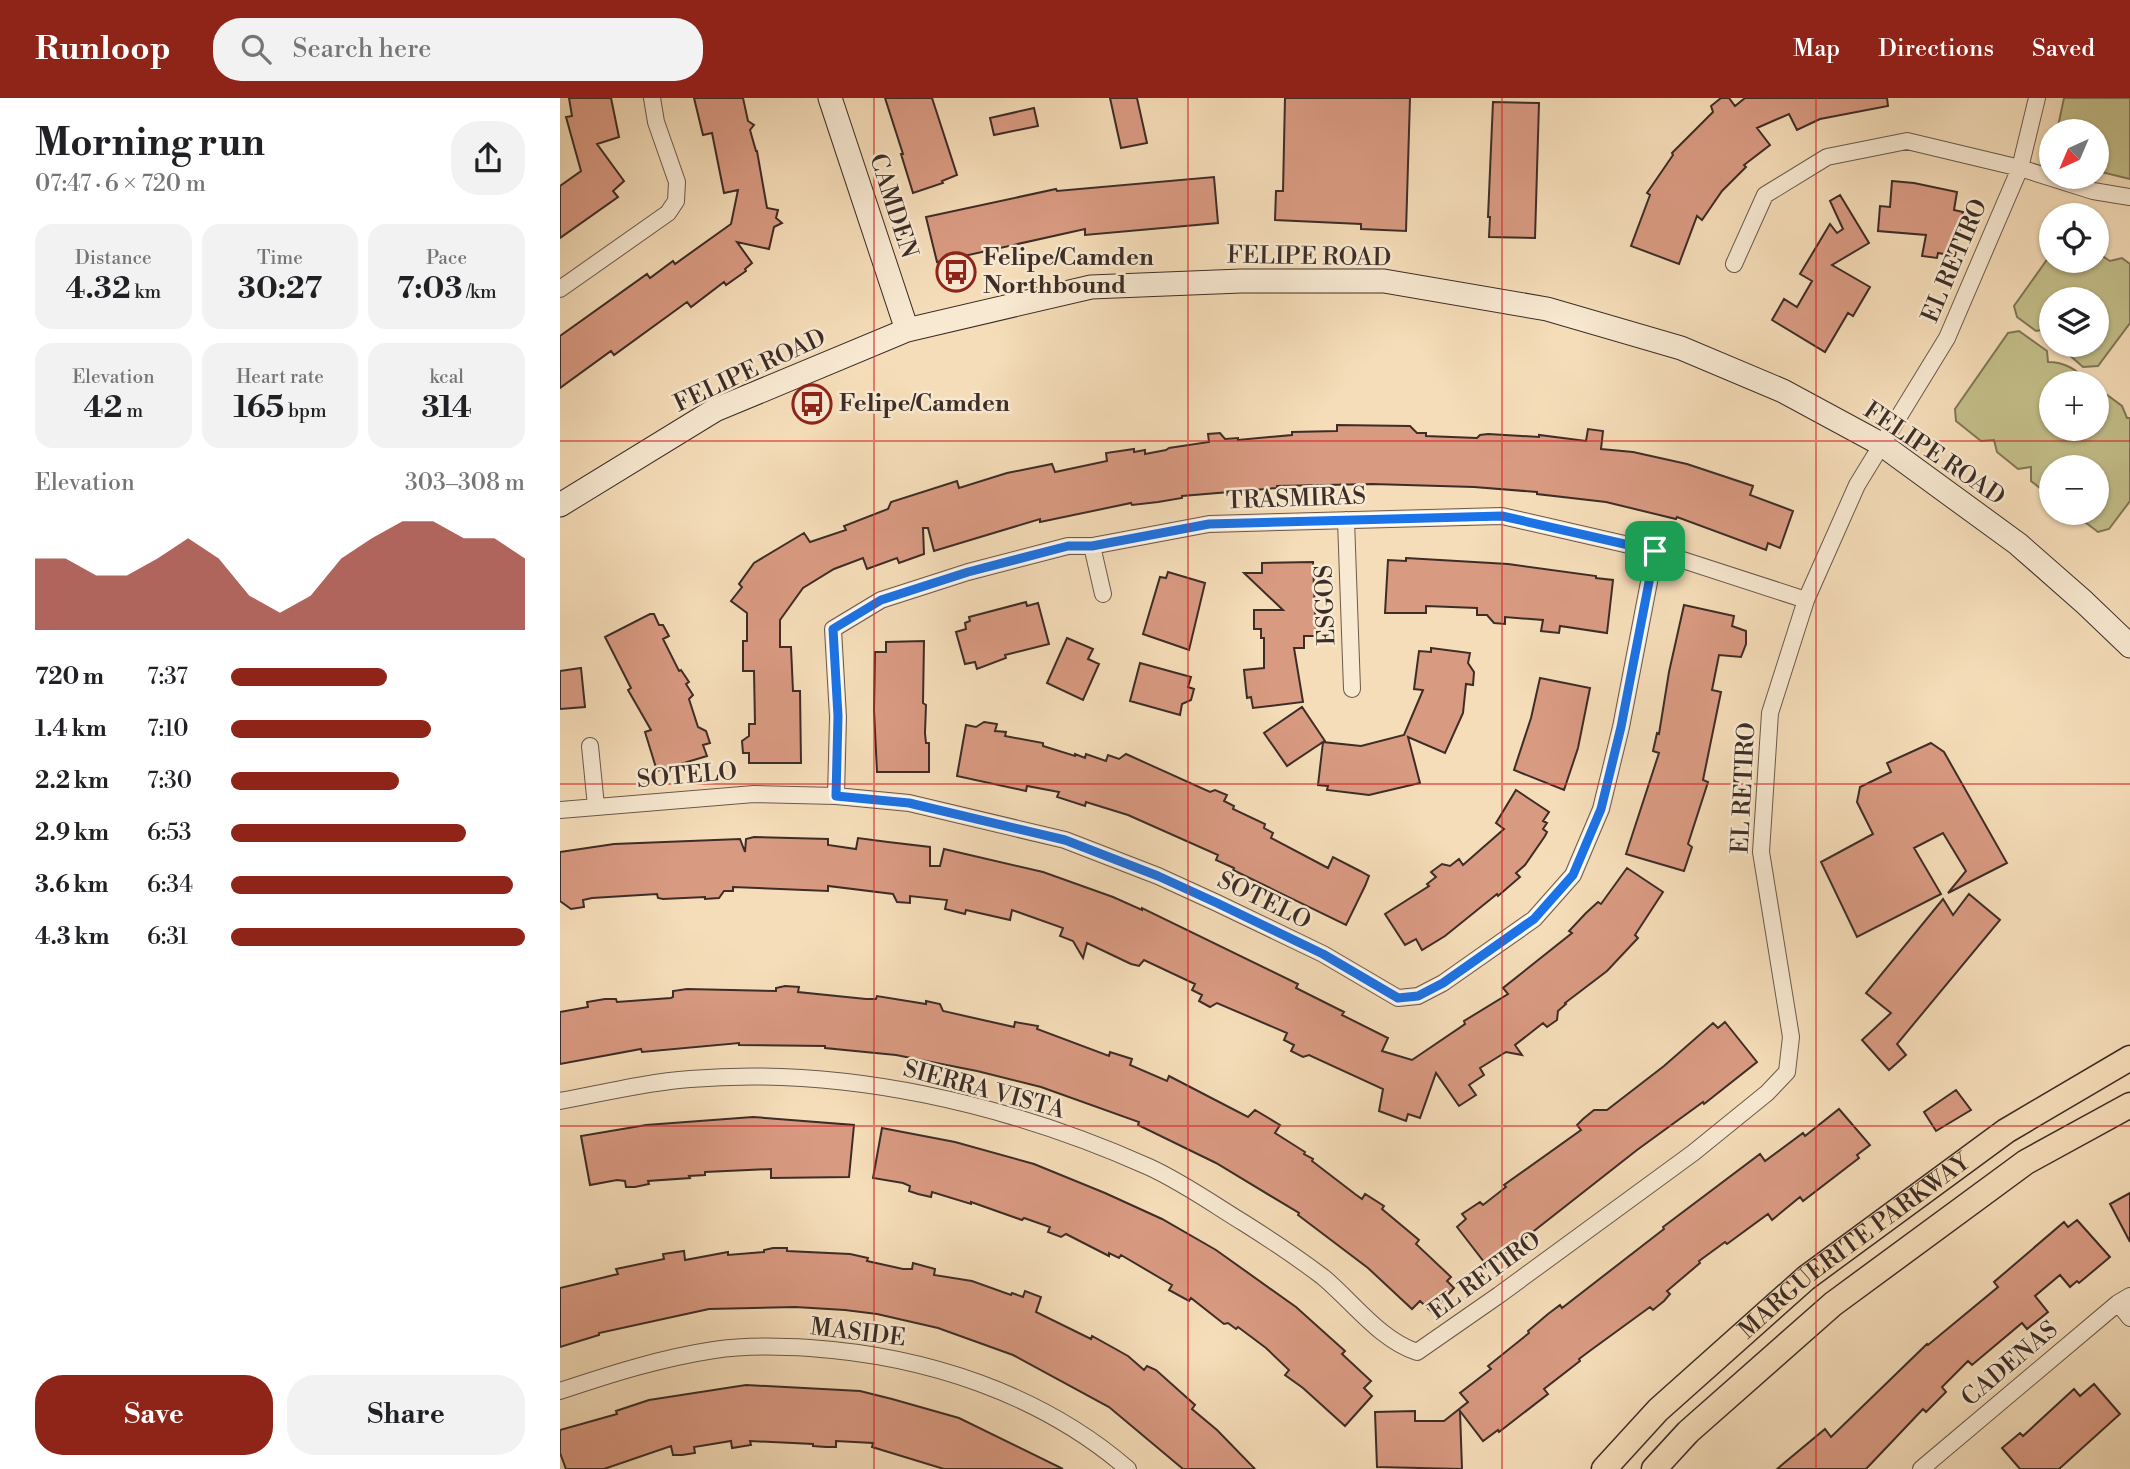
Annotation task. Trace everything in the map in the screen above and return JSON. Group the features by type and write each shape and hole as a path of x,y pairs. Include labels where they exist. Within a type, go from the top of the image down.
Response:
{"main road":[{"name":"CAMDEN","path":"830,98 907,330"},
{"name":"FELIPE ROAD","path":"560,505 715,410 907,330 1091,288 1241,281 1384,281 1548,309 1681,348 1783,391 1881,444 2018,544 2130,646"},
{"name":"MARGUERITE PARKWAY","path":"1604,1469 1658,1410 1806,1278 2006,1131 2130,1058"},
{"name":"MARGUERITE PARKWAY","path":"1654,1469 1688,1432 1833,1304 2026,1163 2130,1105"}],"street":[{"path":"560,289 668,213 676,201 677,182 656,122 652,98"},
{"name":"EL RETIRO","path":"1417,1352 1693,1153 1767,1093 1787,1072 1791,1037 1761,852 1770,713 1806,600 1857,485 1947,338 2020,168 2037,98"},
{"path":"1734,264 1765,195 1827,157 1907,141 2020,168 2093,191 2130,197"},
{"name":"TRASMIRAS","path":"836,796 838,716 833,629 881,600 968,572 1068,546 1092,546 1209,524 1502,516 1655,551 1806,600"},
{"name":"ESGOS","path":"1346,520 1352,689"},
{"path":"1092,546 1103,594"},
{"name":"SOTELO","path":"560,810 754,794 836,796 909,803 1065,840 1158,876 1217,903 1323,954 1398,998 1418,996 1443,983 1534,919 1573,875 1601,809 1621,727 1655,551"},
{"path":"590,746 596,806"},
{"name":"SIERRA VISTA","path":"560,1101 690,1079 778,1076 916,1092 1030,1121 1149,1167 1186,1187 1275,1242 1323,1278 1389,1338 1402,1347 1417,1352"},
{"path":"2124,1299 2130,1318"},
{"name":"CADENAS","path":"1921,1469 2124,1299"},
{"name":"MASIDE","path":"560,1391 638,1366 717,1349 777,1346 858,1352 934,1367 1030,1403 1102,1447 1128,1469"}],"shaded area":[{"path":"2064,98 2130,98 2130,179 2109,174 2109,119 2060,119"},
{"path":"2122,258 2130,264 2130,323 2109,351 2109,287 2039,287 2039,330 2017,317 2014,306 2039,271 2039,273 2109,273 2109,260"},
{"path":"2019,331 2039,345 2039,357 2048,357 2048,362 2059,363 2075,371 2039,371 2039,441 2109,441 2109,396 2122,406 2127,418 2130,418 2130,501 2109,529 2098,532 2089,525 2109,525 2109,455 2039,455 2039,487 2031,481 2031,467 2018,469 1997,452 1994,440 1981,441 1956,421 1955,409 2008,333"},
{"path":"2072,357 2105,357 2098,366 2083,367"}],"building":[{"path":"569,98 611,98 619,137 597,144 624,181 613,191 618,197 560,238 560,186 581,171 566,117 572,116"},
{"path":"694,98 743,98 748,121 754,125 750,130 757,151 767,208 778,210 776,218 782,223 774,227 769,249 737,242 752,263 746,271 726,285 724,282 691,307 687,302 614,355 611,351 560,388 560,336 647,274 650,278 673,261 675,264 731,224 738,190 724,193 712,133 703,135"},
{"path":"885,98 932,98 957,175 942,181 943,183 913,193"},
{"path":"1110,98 1137,98 1147,143 1121,148"},
{"path":"1285,98 1410,98 1406,231 1361,229 1361,224 1275,220 1276,191 1283,191"},
{"path":"1721,98 1729,98 1735,106 1745,98 1887,98 1888,106 1820,119 1797,130 1789,114 1757,128 1770,145 1744,165 1746,167 1722,191 1702,220 1697,216 1679,264 1631,246 1650,195 1647,193 1672,153 1713,112 1711,106"},
{"path":"1493,102 1539,103 1535,238 1489,237"},
{"path":"1034,108 1038,126 994,135 990,118"},
{"path":"1214,177 1218,223 1085,235 1085,229 937,262 926,217 1056,189"},
{"path":"1892,181 1957,192 1954,210 1963,212 1955,256 1938,253 1937,258 1922,256 1926,235 1878,231 1880,206 1890,207"},
{"path":"1840,195 1869,243 1832,265 1870,287 1853,316 1848,313 1825,352 1772,320 1784,299 1797,307 1812,281 1800,274 1830,224 1837,233 1843,229 1830,201"},
{"path":"1337,425 1410,426 1417,433 1426,433 1426,436 1477,438 1488,434 1539,435 1586,441 1588,429 1603,431 1601,449 1633,452 1687,464 1753,486 1750,495 1793,511 1780,548 1768,543 1766,550 1677,517 1676,519 1606,502 1537,492 1474,487 1372,484 1277,486 1182,496 1158,502 1131,503 1040,522 1040,519 934,551 928,528 923,528 924,554 899,563 897,558 867,569 863,558 834,569 803,588 780,620 780,647 791,647 793,691 800,691 801,763 749,763 749,753 743,753 742,741 749,736 749,724 755,724 754,671 743,671 747,613 731,601 742,587 739,584 754,563 804,533 810,542 846,530 844,526 888,509 891,502 957,481 959,488 1007,473 1052,464 1055,472 1107,461 1106,453 1134,449 1134,452 1145,450 1145,454 1209,442 1208,434 1220,433 1225,439 1238,440 1292,435 1292,432 1337,431"},
{"path":"1406,558 1508,564 1613,580 1607,633 1560,626 1559,633 1541,631 1543,620 1505,617 1505,624 1494,623 1487,615 1477,615 1477,608 1426,606 1426,613 1385,613 1388,560 1406,561"},
{"path":"1313,562 1316,636 1304,636 1304,648 1294,648 1303,702 1253,708 1251,697 1247,698 1244,670 1264,668 1264,638 1261,638 1261,629 1254,629 1254,610 1283,610 1244,573 1262,573 1262,563"},
{"path":"1168,572 1205,583 1189,650 1143,634 1160,577 1166,578"},
{"path":"1026,602 1027,606 1038,603 1049,644 1005,655 1006,658 977,669 975,662 965,664 956,632 966,629 965,623 970,621 969,617"},
{"path":"1684,605 1734,616 1732,626 1746,631 1746,644 1741,657 1719,655 1712,690 1721,692 1703,780 1708,782 1688,844 1692,847 1684,871 1626,854 1659,753 1653,751 1657,733 1659,734"},
{"path":"654,614 669,636 663,639 679,671 681,670 689,682 686,684 693,695 689,699 698,727 706,731 710,743 703,745 707,756 657,771 645,732 651,730 628,690 631,688 605,637"},
{"path":"1067,638 1093,649 1088,659 1099,664 1083,700 1047,683"},
{"path":"924,641 923,703 926,705 925,733 926,743 929,743 929,772 877,772 875,652 886,652 886,642"},
{"path":"1431,648 1470,653 1468,663 1474,672 1473,685 1466,684 1463,713 1445,753 1408,737 1420,783 1369,795 1327,790 1328,786 1318,785 1323,742 1361,746 1404,735 1423,690 1414,689 1419,651 1431,652"},
{"path":"1140,663 1191,677 1188,687 1194,689 1191,700 1182,704 1180,715 1130,701"},
{"path":"581,668 585,707 560,709 560,671"},
{"path":"1540,678 1590,688 1578,748 1564,790 1514,770 1531,718"},
{"path":"1302,707 1325,741 1287,766 1264,733"},
{"path":"984,722 997,724 995,731 1006,732 1005,736 1043,743 1043,746 1075,756 1085,758 1086,754 1106,761 1108,755 1119,759 1126,754 1210,792 1215,790 1227,795 1224,801 1234,806 1233,809 1265,824 1264,828 1273,833 1271,838 1328,868 1333,857 1369,876 1346,925 1233,870 1234,868 1216,860 1218,855 1128,815 1086,802 1085,806 1057,797 1059,792 1027,786 1026,791 957,776 966,725 976,727"},
{"path":"1931,743 1944,752 2007,863 1948,893 1966,871 1943,833 1914,848 1941,894 1857,937 1821,862 1873,834 1857,802 1860,787 1891,772 1887,763"},
{"path":"1516,790 1549,812 1543,821 1547,823 1543,829 1547,832 1525,865 1516,873 1520,877 1445,936 1422,950 1416,939 1405,945 1385,914 1429,886 1427,884 1436,877 1431,872 1442,864 1450,866 1459,859 1463,865 1504,829 1496,823"},
{"path":"858,838 930,847 930,866 940,866 944,849 1043,872 1142,908 1298,984 1296,988 1388,1038 1382,1051 1412,1060 1465,1024 1464,1021 1508,994 1503,988 1572,933 1569,931 1598,902 1601,904 1627,868 1663,892 1635,935 1638,938 1607,971 1565,1003 1558,1011 1557,1020 1547,1027 1543,1023 1515,1045 1522,1055 1506,1052 1480,1068 1484,1075 1469,1085 1476,1095 1459,1106 1436,1073 1420,1118 1408,1114 1406,1121 1379,1111 1383,1089 1309,1055 1303,1057 1291,1051 1294,1045 1284,1040 1287,1033 1217,1003 1210,1007 1199,1001 1202,995 1192,990 1195,984 1144,960 1139,966 1131,964 1087,943 1083,958 1073,941 1060,936 1063,928 1012,910 1010,920 966,910 965,914 945,909 947,900 910,896 910,903 897,902 893,894 828,886 828,891 733,887 733,891 724,891 719,898 705,899 663,899 658,898 657,894 592,898 583,900 584,907 571,909 560,901 560,852 614,844 740,839 745,852 746,839 828,839 828,845 856,849"},
{"path":"1969,894 2000,920 1897,1044 1906,1055 1889,1070 1862,1040 1891,1013 1866,993 1943,899 1953,915"},
{"path":"799,987 798,992 866,999 876,999 877,996 926,1004 926,1001 940,1004 943,1011 1014,1027 1015,1022 1038,1026 1037,1029 1109,1056 1110,1052 1132,1059 1130,1065 1167,1081 1169,1076 1248,1117 1255,1110 1280,1125 1275,1133 1305,1152 1312,1161 1355,1194 1362,1199 1365,1194 1384,1206 1382,1209 1419,1240 1416,1244 1451,1277 1447,1281 1454,1288 1432,1312 1420,1301 1412,1309 1368,1268 1298,1215 1299,1213 1216,1163 1138,1125 1139,1122 1041,1087 896,1055 825,1046 739,1043 642,1052 641,1049 560,1064 560,1012 588,1007 587,1002 605,999 616,999 617,1002 671,998 673,991 687,989 776,991 776,988"},
{"path":"1725,1022 1757,1062 1704,1104 1703,1102 1637,1150 1488,1267 1457,1227 1466,1219 1462,1214 1480,1202 1483,1205 1506,1187 1504,1185 1581,1130 1577,1125 1594,1110 1607,1110 1664,1066 1713,1023 1718,1028"},
{"path":"1956,1090 1971,1110 1936,1131 1924,1112"},
{"path":"1839,1109 1870,1145 1857,1155 1859,1158 1803,1201 1800,1197 1772,1220 1768,1214 1699,1261 1700,1263 1667,1291 1670,1294 1664,1301 1653,1310 1650,1307 1579,1359 1580,1361 1544,1389 1548,1394 1499,1432 1498,1430 1483,1441 1460,1411 1462,1469 1377,1467 1375,1412 1415,1411 1415,1421 1444,1421 1468,1402 1460,1393 1491,1369 1488,1366 1548,1314 1560,1305 1562,1308 1760,1154 1765,1161 1803,1133 1805,1136"},
{"path":"753,1117 854,1125 849,1177 771,1178 771,1169 705,1172 705,1175 689,1176 690,1178 648,1181 649,1184 635,1187 626,1187 625,1181 617,1180 590,1185 581,1136 646,1125"},
{"path":"882,1128 955,1142 1034,1164 1162,1219 1216,1250 1296,1307 1345,1351 1342,1354 1371,1381 1364,1388 1372,1396 1345,1426 1285,1375 1289,1370 1266,1348 1238,1327 1236,1329 1228,1323 1224,1324 1191,1298 1189,1301 1169,1290 1172,1285 1121,1255 1119,1258 1109,1253 1109,1256 1066,1234 1061,1237 1048,1232 1050,1227 1024,1218 1022,1220 932,1192 931,1197 918,1194 909,1191 910,1186 903,1183 873,1178"},
{"path":"2130,1193 2130,1242 2110,1204"},
{"path":"2077,1220 2110,1257 2079,1283 2077,1281 2070,1287 2060,1275 2035,1296 2048,1312 2027,1329 2022,1323 1972,1365 1968,1361 1942,1387 1946,1392 1926,1412 1923,1409 1866,1469 1777,1469 1825,1429 1831,1437 1927,1344 1998,1287 1994,1282 2064,1222 2068,1227"},
{"path":"773,1248 850,1254 868,1258 867,1261 903,1269 912,1269 913,1263 935,1269 934,1275 972,1281 1011,1295 1012,1293 1023,1297 1025,1291 1041,1297 1036,1312 1091,1339 1092,1336 1128,1356 1144,1370 1147,1366 1156,1370 1195,1405 1192,1409 1255,1469 1183,1469 1109,1407 1013,1355 938,1328 877,1314 795,1307 709,1309 599,1333 560,1347 560,1288 618,1274 616,1269 664,1259 663,1254 684,1251 685,1260 728,1252 728,1255 764,1252"},
{"path":"2094,1384 2120,1414 2059,1469 2020,1469 2002,1448 2020,1433 2023,1436 2074,1389 2080,1396"},
{"path":"746,1385 860,1391 892,1399 959,1418 1063,1469 944,1469 872,1447 873,1443 836,1441 836,1447 826,1447 750,1441 751,1445 732,1448 731,1441 694,1447 695,1453 682,1455 673,1455 671,1446 604,1469 566,1469 560,1453 560,1430 617,1414 616,1411 649,1400"}],"place":[{"name":"Felipe/Camden Northbound","path":"956,272"},
{"name":"Felipe/Camden","path":"812,404"}],"route":[{"path":"1502,516 1655,551 1621,727 1601,809 1573,875 1534,919 1443,983 1418,996 1398,998 1323,954 1217,903 1158,876 1065,840 909,803 836,796 838,716 833,629 881,600 968,572 1068,546 1092,546 1209,524 1502,516"}]}
